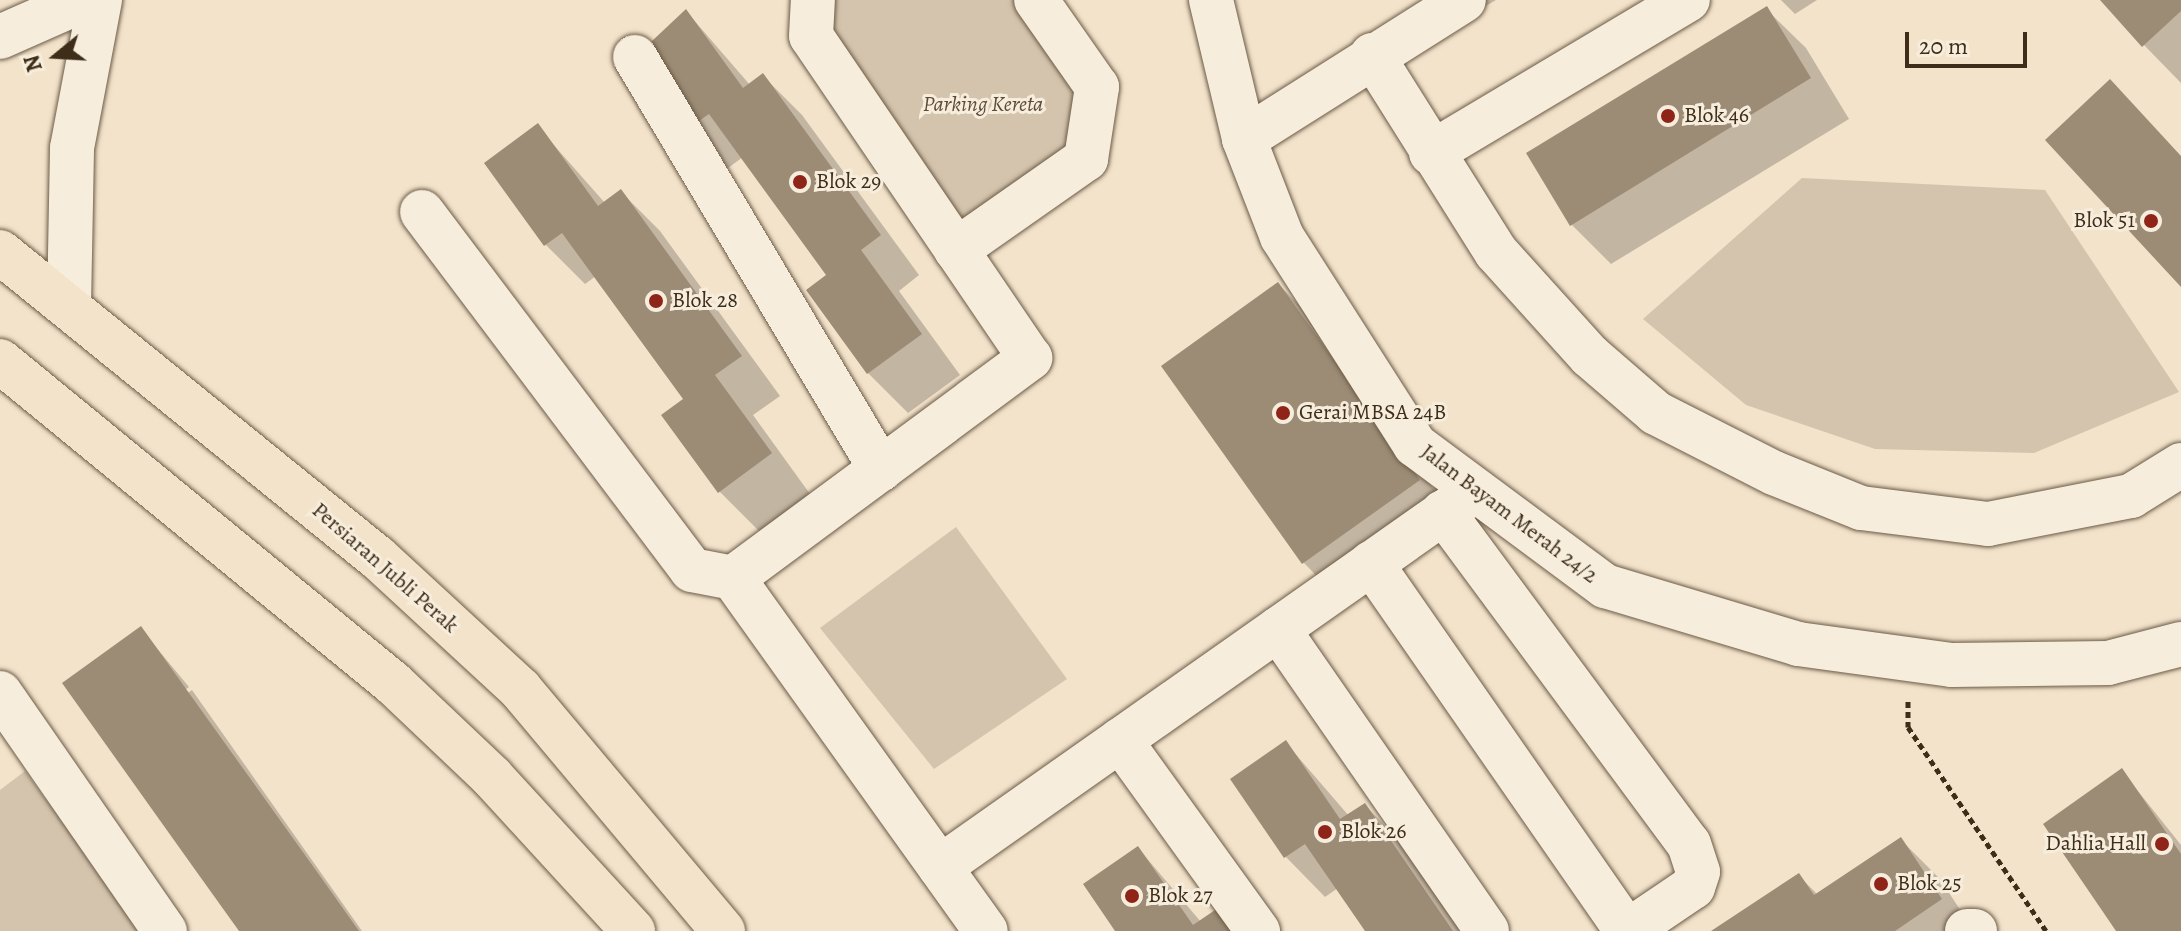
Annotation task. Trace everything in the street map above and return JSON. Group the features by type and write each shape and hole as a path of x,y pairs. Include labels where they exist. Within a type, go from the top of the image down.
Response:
{"main road":[{"name":"Persiaran Jubli Perak","path":"0,252 377,557 520,689 723,931"},
{"path":"0,361 394,684 502,787 633,931"}],"street":[{"path":"0,37 84,0"},
{"path":"69,306 72,148 100,0"},
{"path":"733,578 1030,358 811,36 813,0"},
{"path":"956,250 1086,159 1097,87 1036,0"},
{"name":"Jalan Bayam Merah 24/2","path":"1211,0 1244,139 1282,237 1415,445 1458,502 1605,586 1798,644 1908,660 2108,663 2181,644"},
{"path":"1244,139 1372,55 1464,0"},
{"path":"1431,153 1688,0"},
{"path":"1372,55 1496,252 1590,356 1656,413 1789,479 1861,508 1988,524 2131,496 2181,465"},
{"path":"635,57 881,469"},
{"path":"422,212 692,570 733,578 986,931"},
{"path":"940,867 1371,563 1458,502 1689,844 1698,872 1693,887 1629,930 1371,563"},
{"path":"1278,629 1487,931"},
{"path":"5,711 165,931"},
{"path":"1120,740 1258,931"},
{"path":"1967,931 1975,931"}],"path":[{"path":"1908,660 1908,727 2046,931"}],"green space":[{"name":"Parking Kereta","path":"813,0 1036,0 1097,87 1086,159 956,250"},
{"path":"1802,178 2045,190 2179,392 2034,453 1875,449 1746,405 1643,319"},
{"path":"956,527 1067,679 934,769 820,628"},
{"path":"25,771 142,931 0,931 0,790"}],"building":[{"path":"2100,0 2181,0 2181,11 2142,47"},
{"name":"Blok 46","path":"1767,6 1811,78 1570,226 1526,153"},
{"name":"Blok 29","path":"686,9 743,88 763,73 881,235 861,250 922,334 867,374 806,290 826,275 709,114 687,129 635,57"},
{"name":"Blok 51","path":"2110,79 2181,156 2181,287 2045,140"},
{"name":"Blok 28","path":"538,123 598,206 621,189 742,356 715,375 772,453 718,493 661,415 683,399 562,233 544,246 484,163"},
{"name":"Gerai MBSA 24B","path":"1278,282 1420,480 1302,564 1161,366"},
{"path":"141,626 359,931 239,931 196,871 62,683"},
{"name":"Blok 26","path":"1286,740 1340,819 1365,803 1453,931 1365,931 1305,844 1284,858 1230,779"},
{"path":"2122,768 2181,854 2181,931 2116,931 2043,824"},
{"name":"Blok 25","path":"1901,837 1942,899 1895,931 1711,931 1799,873 1814,895"},
{"name":"Blok 27","path":"1138,846 1193,925 1218,908 1233,931 1115,931 1083,884"}],"place":[{"name":"Blok 46","path":"1668,116"},
{"name":"Blok 29","path":"800,182"},
{"name":"Blok 51","path":"2151,221"},
{"name":"Blok 28","path":"656,301"},
{"name":"Gerai MBSA 24B","path":"1283,413"},
{"name":"Blok 26","path":"1325,832"},
{"name":"Dahlia Hall","path":"2162,844"},
{"name":"Blok 25","path":"1881,884"},
{"name":"Blok 27","path":"1132,896"}]}
